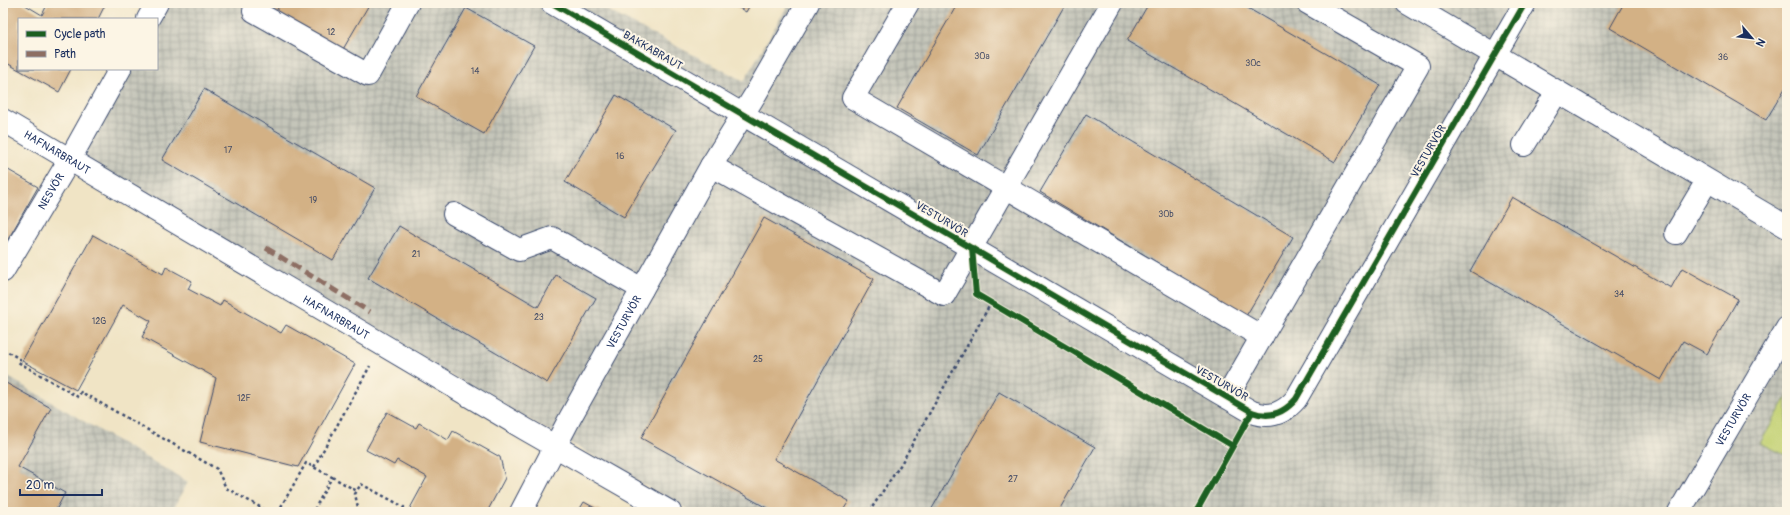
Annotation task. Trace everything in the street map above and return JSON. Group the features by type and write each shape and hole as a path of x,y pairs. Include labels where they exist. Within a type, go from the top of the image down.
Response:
{"street":[{"path":"149,18 157,3"},
{"path":"258,3 254,12 368,75 408,3"},
{"name":"BAKKABRAUT","path":"552,3 743,115"},
{"name":"VESTURVÖR","path":"521,512 570,418 711,166 743,115 808,3"},
{"path":"908,3 853,98 1262,337"},
{"path":"711,166 944,296 1112,3"},
{"path":"1228,397 1418,66 1308,3"},
{"path":"1407,3 1787,228"},
{"name":"VESTURVÖR","path":"743,115 1252,412 1269,416 1280,413 1289,407 1296,399 1525,3"},
{"name":"NESVÖR","path":"3,271 70,159 119,70"},
{"path":"1524,145 1557,92"},
{"name":"HAFNARBRAUT","path":"3,120 670,512"},
{"path":"1676,233 1707,180"},
{"path":"454,214 519,250 552,238 642,289"},
{"name":"VESTURVÖR","path":"1679,512 1787,328"}],"path":[{"path":"869,512 901,464 991,303"},
{"path":"3,349 20,359 18,362 78,397 81,392 217,469 226,488 269,512"},
{"path":"314,467 373,360"},
{"path":"278,512 306,463 357,491"},
{"path":"313,512 332,478"},
{"path":"359,512 355,494 361,484 404,507 401,512"}],"shaded area":[{"path":"157,3 593,3 744,81 789,3 1787,3 1787,512 692,512 70,159 119,70 158,70"},
{"path":"3,374 188,482 172,512 3,512"}],"green space":[{"path":"1787,397 1787,456 1760,443"}],"building":[{"path":"3,3 22,3 42,15 48,3 106,3 98,18 18,18 18,69 3,61"},
{"path":"281,3 370,3 342,51 275,13"},
{"path":"731,3 751,3 746,12"},
{"path":"958,3 1066,3 978,155 897,108"},
{"path":"1149,3 1239,3 1380,85 1335,162 1127,41"},
{"path":"1624,3 1787,3 1787,85 1766,120 1610,28"},
{"path":"466,8 534,46 484,134 416,96"},
{"path":"19,70 70,70 59,92"},
{"path":"204,89 375,188 333,260 162,160"},
{"path":"616,95 676,130 624,217 565,182"},
{"path":"1086,114 1293,237 1246,316 1040,192"},
{"path":"3,167 38,187 3,248"},
{"path":"1512,197 1671,288 1682,268 1738,299 1707,354 1683,341 1661,380 1470,271"},
{"path":"764,218 874,279 774,459 849,501 842,512 774,512 641,438"},
{"path":"399,226 538,307 556,275 596,298 547,383 368,278"},
{"path":"93,235 163,274 166,267 192,281 188,289 220,306 223,300 281,333 286,325 355,364 298,467 200,442 216,378 142,337 151,321 123,305 76,390 22,361"},
{"path":"6,383 51,408 18,467 65,493 55,512 3,512 3,389"},
{"path":"999,392 1095,447 1058,512 930,512"},
{"path":"387,412 416,428 419,423 448,440 453,431 500,457 505,478 487,512 408,512 427,477 397,460 394,465 366,450"},
{"path":"584,502 602,512 578,512"}],"marked path":[{"path":"266,248 370,312"}],"cycle path":[{"path":"552,3 1252,412 1265,415 1271,415 1282,411 1296,399 1525,3"},
{"path":"972,248 976,294 1233,446"},
{"path":"1196,512 1252,412"}]}
